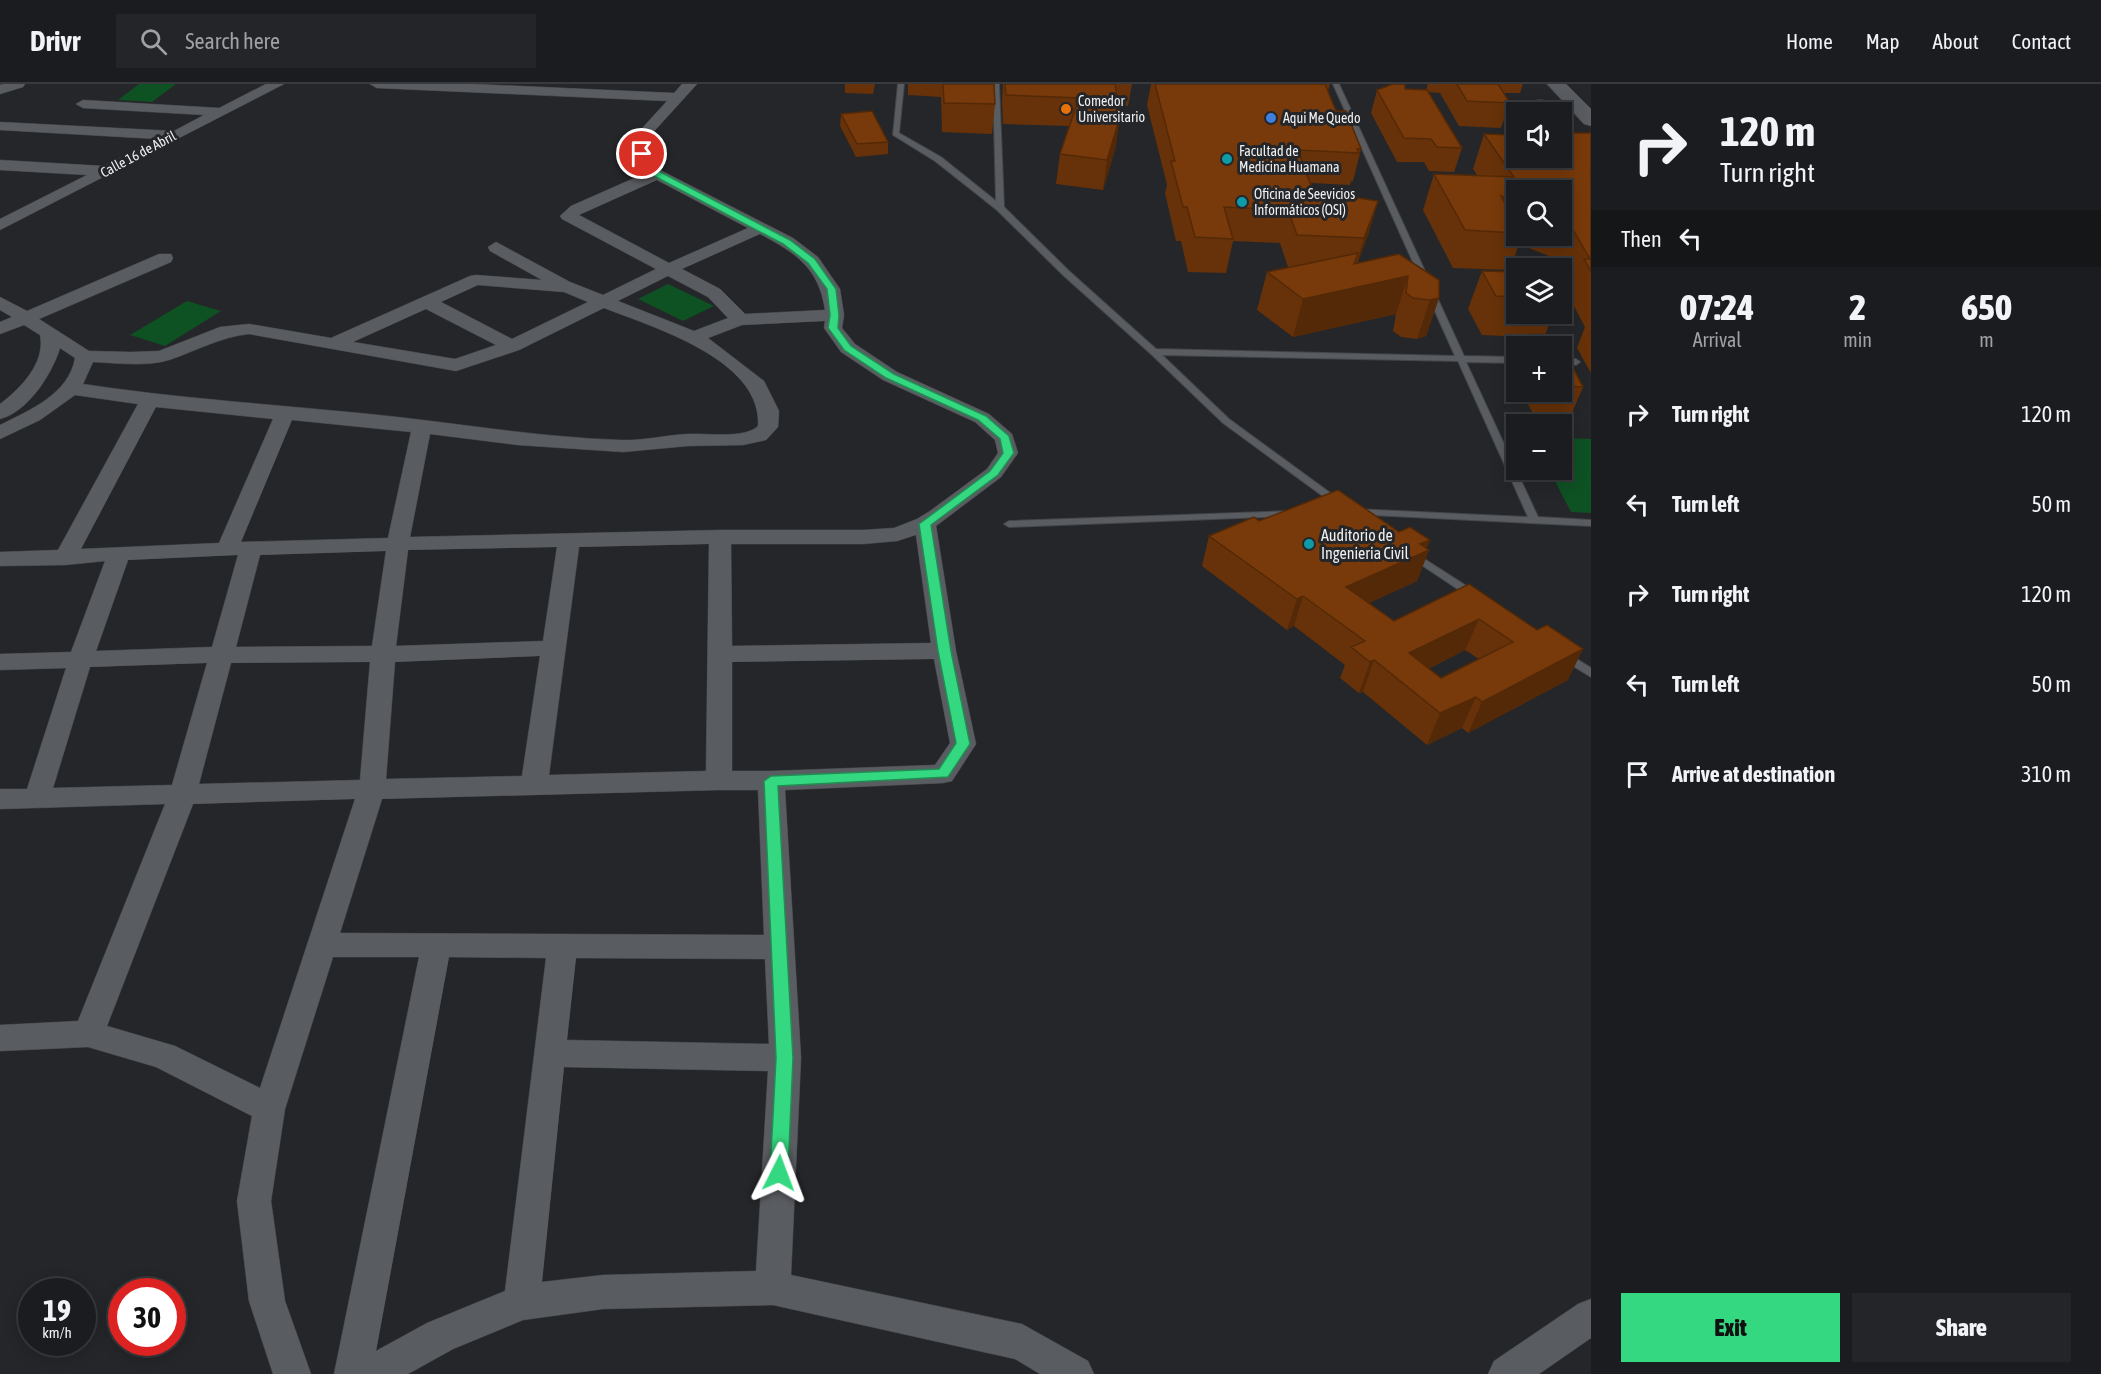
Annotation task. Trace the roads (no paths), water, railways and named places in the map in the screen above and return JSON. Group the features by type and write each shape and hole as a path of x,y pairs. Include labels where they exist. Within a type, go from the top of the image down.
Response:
{"street":[{"path":"1,89 18,84"},
{"name":"Calle 16 de Abril","path":"0,225 277,84"},
{"path":"377,84 468,86 678,97"},
{"path":"0,560 118,556 239,548 720,537 863,537 897,534 925,524 994,473 1008,453 1005,438 982,418 890,376 848,348 833,328 835,315 831,289 812,261 787,242 657,174 642,154 641,137 690,84"},
{"path":"1556,84 1587,108"},
{"path":"1577,84 1587,108"},
{"path":"51,129 99,91"},
{"path":"75,110 221,112"},
{"path":"0,126 174,135"},
{"path":"0,165 105,171"},
{"path":"657,174 577,209 568,216 671,268 714,293 740,320"},
{"path":"0,302 85,356 131,358 162,356 226,331 249,329 456,365 513,346 671,268 761,228"},
{"path":"70,388 150,400 359,419 518,439 623,446 688,440 742,439 764,432 768,427 769,411 754,381 715,350 694,337 567,287 496,247"},
{"path":"0,329 165,258"},
{"path":"335,343 476,280 567,287"},
{"path":"427,302 513,346"},
{"path":"694,337 740,320 835,315"},
{"path":"0,413 8,409 33,381 51,349 48,332"},
{"path":"0,433 35,415 70,388 80,376 85,356"},
{"path":"65,558 150,400"},
{"path":"88,1034 183,794 222,655 239,548 285,414"},
{"path":"292,1374 267,1301 254,1201 269,1110 372,789 383,654 398,544 422,426"},
{"path":"3,805 37,798 719,780 771,781 943,774 963,744 944,651 925,524"},
{"path":"719,780 720,537"},
{"path":"534,785 569,540"},
{"path":"37,798 80,661 118,556"},
{"path":"0,662 554,648"},
{"path":"720,654 944,651"},
{"path":"771,781 785,1058 773,1288"},
{"path":"322,945 779,947"},
{"path":"522,1302 562,946"},
{"path":"353,1374 436,947"},
{"path":"0,1038 88,1034 165,1056 269,1110"},
{"path":"550,1053 785,1058"},
{"path":"371,1374 440,1336 522,1302 603,1292 773,1288 1022,1342 1075,1374"},
{"path":"1507,1374 1591,1317"}],"lane":[{"path":"901,84 895,134 938,159 1000,208 1226,421 1366,522"},
{"path":"996,84 1000,208"},
{"path":"1333,86 1534,520"},
{"path":"1572,106 1587,108"},
{"path":"1154,352 1506,360"},
{"path":"1572,362 1576,362"},
{"path":"1327,512 1591,523"},
{"path":"1009,524 1303,513"},
{"path":"1399,545 1486,603"},
{"path":"1553,648 1591,674"}],"place":[{"name":"Comedor Universitario","path":"1066,109"},
{"name":"Aqui Me Quedo","path":"1271,118"},
{"name":"Facultad de Medicina Huamana","path":"1227,159"},
{"name":"Oficina de Seevicios Informáticos (OSI)","path":"1242,202"},
{"name":"Auditorio de Ingenieria Civil","path":"1309,544"}]}
